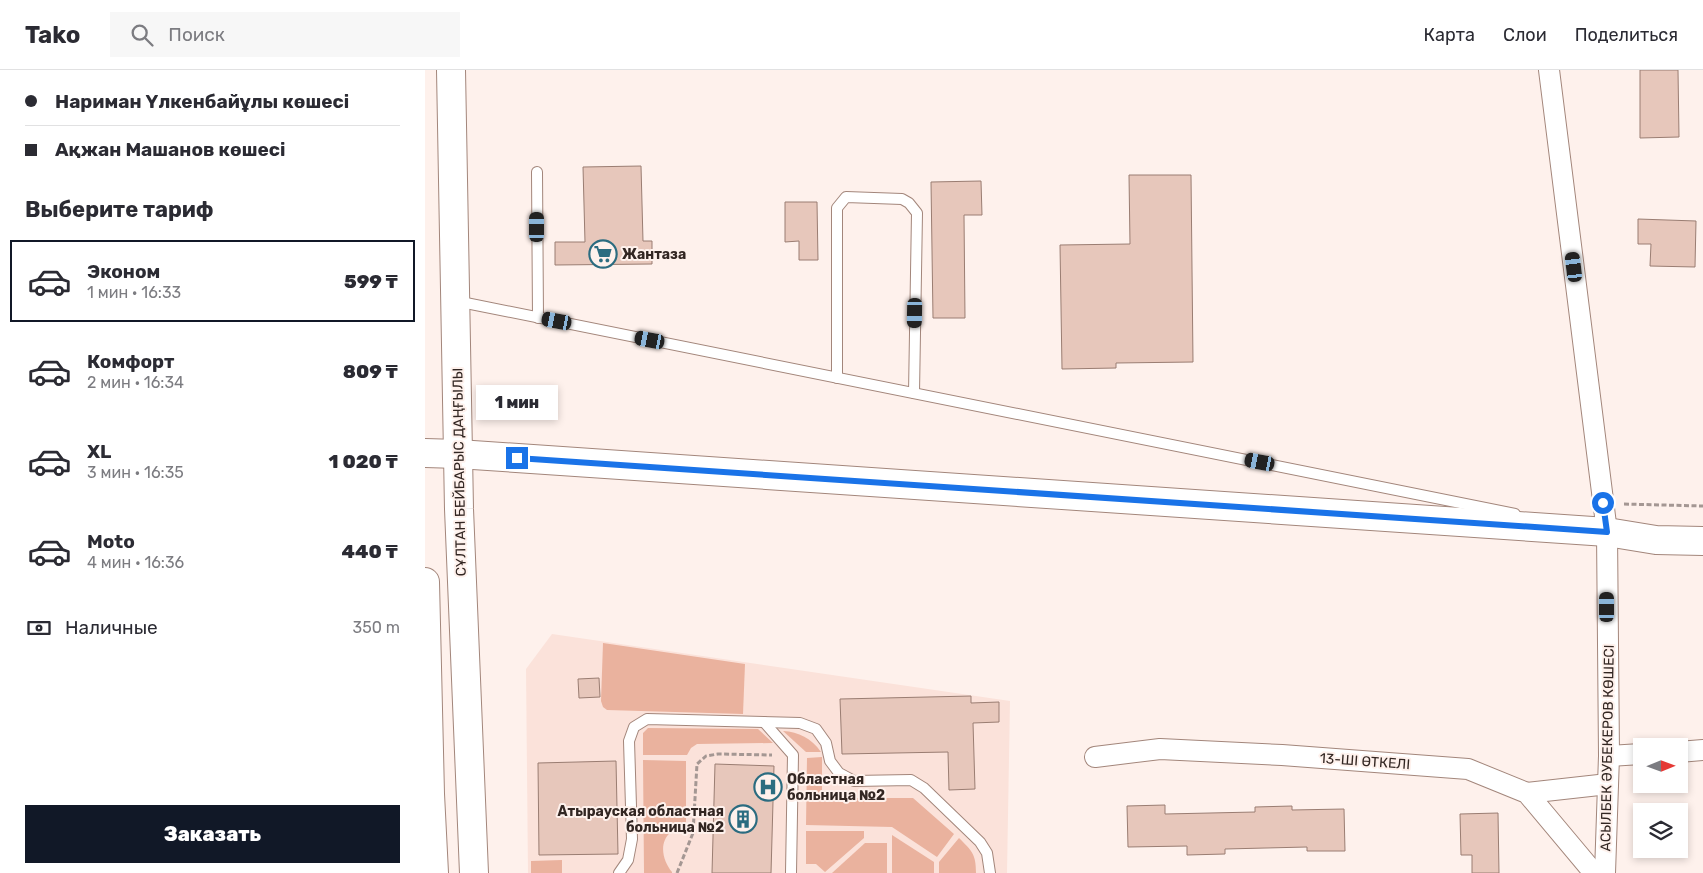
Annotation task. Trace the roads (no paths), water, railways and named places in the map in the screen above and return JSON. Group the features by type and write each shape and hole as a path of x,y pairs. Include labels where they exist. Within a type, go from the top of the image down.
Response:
{"street":[{"name":"СҰЛТАН БЕЙБАРЫС ДАҢҒЫЛЫ","path":"451,70 458,454 474,873"},
{"name":"АСЫЛБЕК ӘУБЕКЕРОВ КӨШЕСІ","path":"1549,70 1607,532 1609,756 1605,873"},
{"path":"425,453 1607,532 1656,540 1703,541"},
{"path":"425,582 428,794 434,873"},
{"name":"13-ШІ ӨТКЕЛІ","path":"1095,757 1160,748 1282,754 1468,768 1527,793 1594,873"},
{"path":"1688,751 1703,750"},
{"path":"1609,756 1633,754"},
{"path":"1527,793 1608,784"}],"lane":[{"path":"537,172 538,318"},
{"path":"837,378 837,208 846,197 902,199 909,203 917,213 914,393"},
{"path":"456,301 1607,532"},
{"path":"619,873 627,860 632,839 629,741 634,727 647,719 800,723 816,729 826,743 830,761 839,773 854,782 911,780 924,788 979,842 987,853 990,873"},
{"path":"764,722 793,756 791,873"}],"place":[{"name":"Жантаза","path":"603,254"},
{"name":"Областная больница №2","path":"768,787"},
{"name":"Атырауская областная больница №2","path":"743,819"}]}
